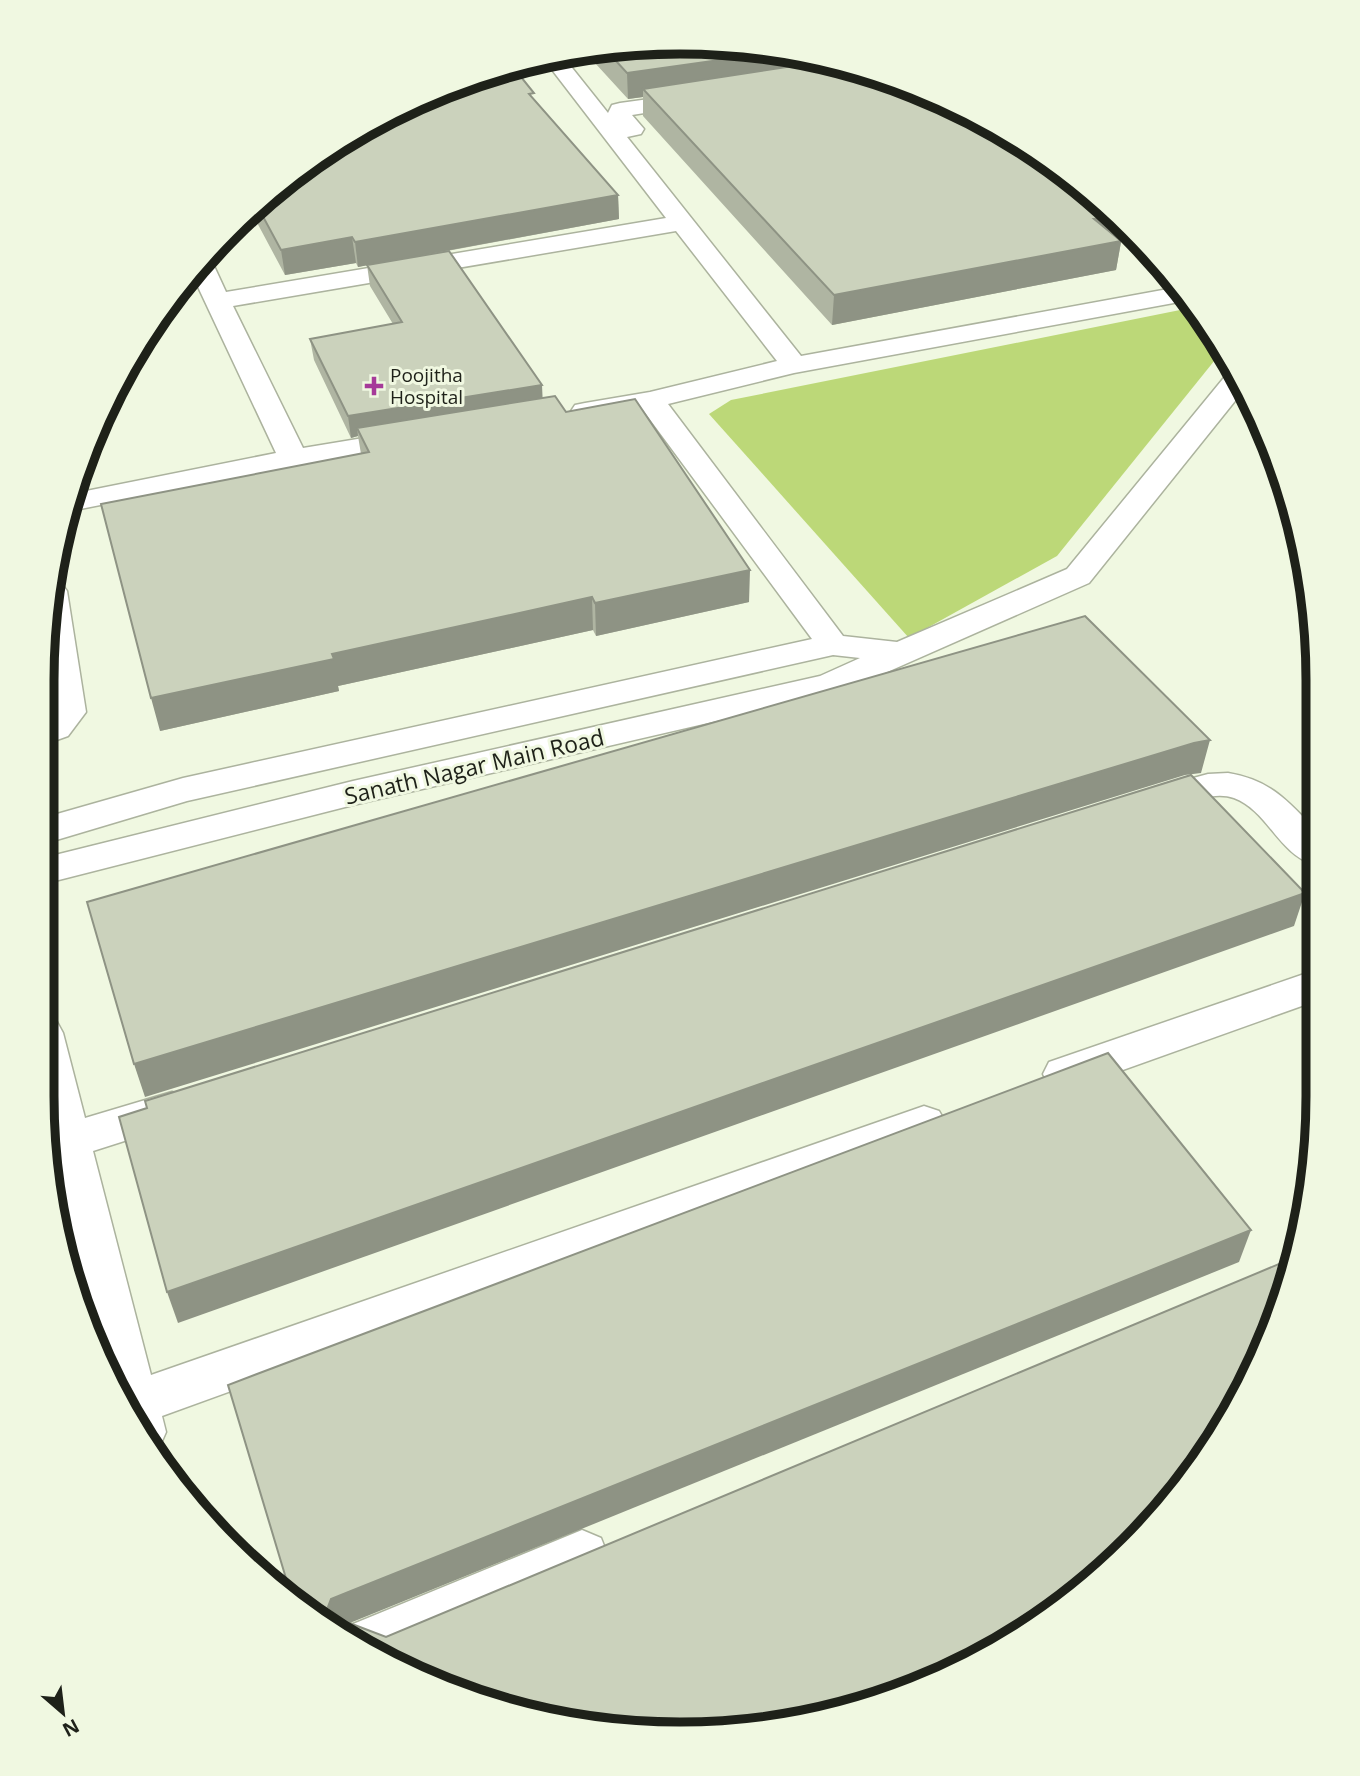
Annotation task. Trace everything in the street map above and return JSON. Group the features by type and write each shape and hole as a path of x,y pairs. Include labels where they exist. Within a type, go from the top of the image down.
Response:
{"street":[{"path":"561,66 631,137"},
{"path":"717,96 620,110 619,114 681,223 794,365"},
{"path":"216,301 681,223"},
{"path":"204,274 293,458"},
{"path":"554,416 650,400 794,365 1173,295"},
{"name":"Sanath Nagar Main Road","path":"54,868 353,793 830,684 1078,576 1236,393"},
{"path":"650,400 833,645"},
{"path":"81,500 293,458 444,434"},
{"path":"54,729 69,712 57,630"},
{"path":"54,828 183,790 833,645 902,653"},
{"path":"1119,812 1199,787 1225,784 1245,786 1262,796 1306,844"},
{"path":"1024,1088 1306,988"},
{"path":"54,1081 127,1388"},
{"path":"69,1141 202,1100"},
{"path":"140,1412 959,1111"},
{"path":"375,1642 629,1536"}],"green space":[{"path":"1183,309 1216,358 1057,556 909,638 709,414 731,400"}],"building":[{"path":"680,54 737,58 627,73 614,58"},
{"path":"798,65 881,87 957,119 1028,160 1093,210 1101,218 1094,219 1121,241 834,295 643,89"},
{"path":"520,76 534,93 529,94 618,195 355,242 352,237 281,250 262,215 299,184 367,138 403,119 479,87"},
{"path":"449,251 542,385 348,416 310,339 402,322 367,265"},
{"path":"555,396 566,412 635,399 750,570 595,603 592,597 332,654 334,659 151,698 101,504 369,452 357,428"},
{"path":"1085,616 1210,740 134,1064 87,902"},
{"path":"1191,775 1305,893 167,1292 119,1117 147,1108 145,1101"},
{"path":"1108,1053 1251,1230 331,1599 328,1607 352,1624 386,1637 1283,1262 1258,1335 1222,1409 1200,1444 1150,1509 1093,1566 1028,1616 957,1657 881,1689 802,1710 762,1716 680,1722 558,1710 479,1689 403,1657 367,1638 287,1582 228,1385"}],"place":[{"name":"Poojitha Hospital","path":"374,386"}]}
